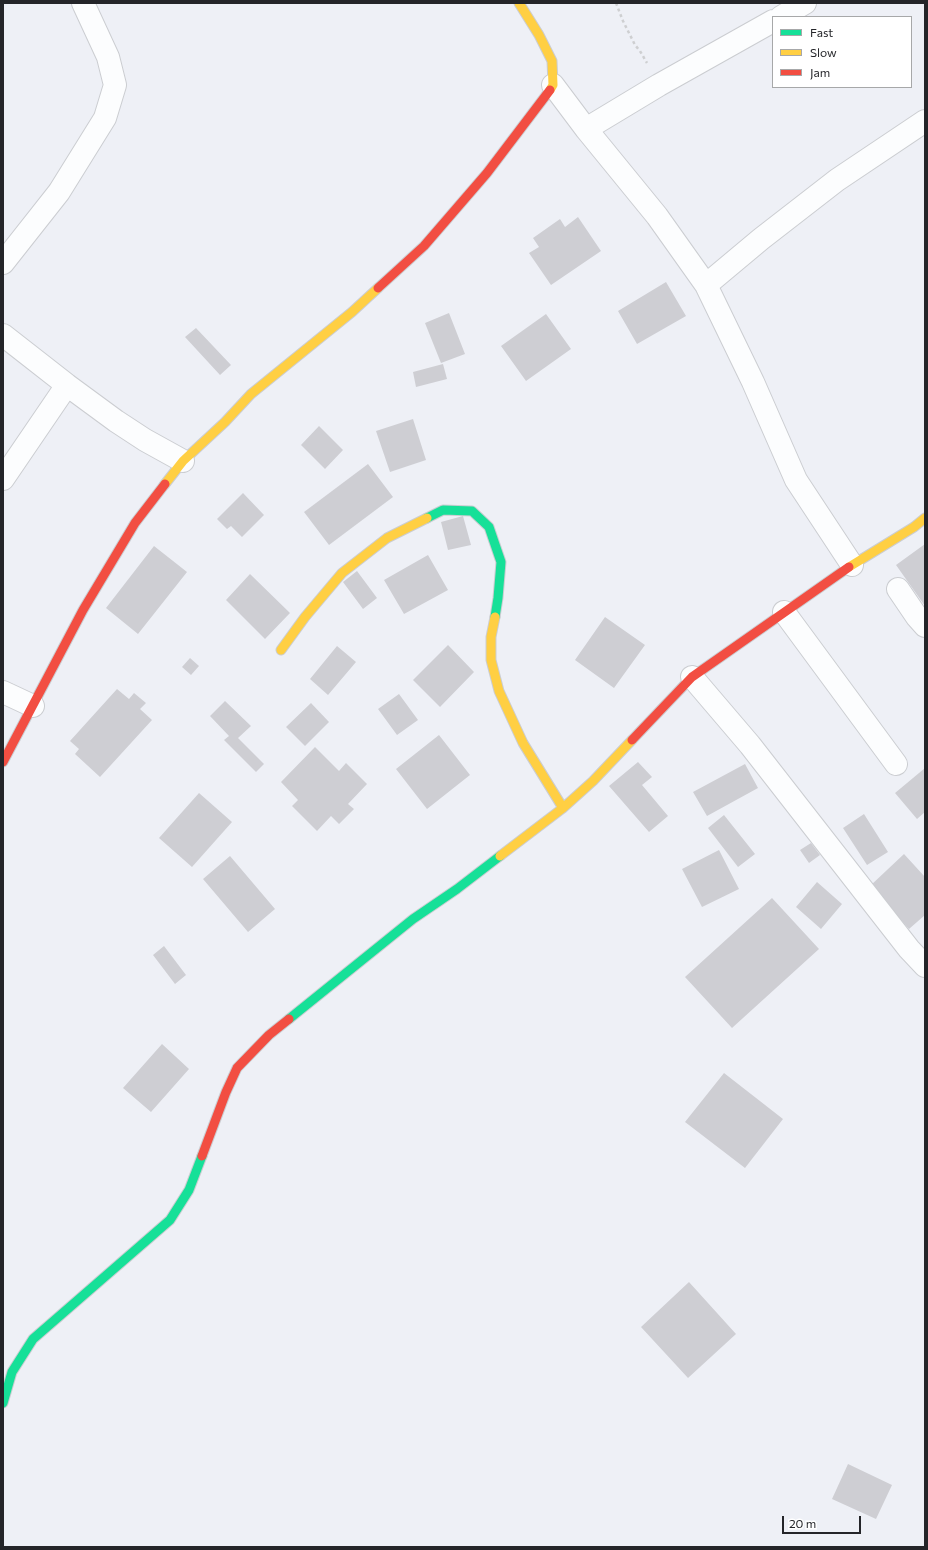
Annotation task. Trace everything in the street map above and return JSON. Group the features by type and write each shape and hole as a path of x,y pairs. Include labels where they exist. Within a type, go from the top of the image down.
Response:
{"street":[{"path":"3,263 59,192 105,118 115,85 108,57 83,3"},
{"path":"519,3 539,35 552,61 553,85 586,129 657,216 706,285 753,382 796,480 852,565"},
{"path":"783,16 805,3"},
{"path":"586,129 659,84 772,23"},
{"path":"3,762 83,610 135,523 183,461 225,422 251,394 352,312 424,246 487,174 553,85"},
{"path":"706,285 761,239 837,180 925,120"},
{"path":"3,335 66,385 134,432 183,461"},
{"path":"3,479 66,385"},
{"path":"281,650 305,617 342,573 387,538 443,510 472,511 489,527 501,562 498,598 491,637 491,660 499,691 523,743 563,808"},
{"path":"3,1403 12,1372 32,1339 170,1220 189,1190 226,1092 237,1068 269,1035 413,919 475,876 563,808 593,781 692,677 852,565 914,527 925,518"},
{"path":"898,588 917,618 925,626"},
{"path":"784,612 896,764"},
{"path":"692,677 750,745 909,949 925,966"},
{"path":"3,692 33,706"}],"path":[{"path":"616,3 623,22 635,45 659,84"}],"building":[{"path":"578,217 601,251 551,285 529,253 539,247 533,238 560,219 565,227"},
{"path":"666,282 686,316 637,344 618,311"},
{"path":"449,313 465,354 441,363 425,323"},
{"path":"546,314 571,349 526,381 501,346"},
{"path":"196,328 231,365 220,375 185,337"},
{"path":"443,364 447,379 416,387 413,372"},
{"path":"413,419 426,460 390,472 376,431"},
{"path":"319,426 343,450 325,469 301,445"},
{"path":"368,464 393,497 329,545 304,512"},
{"path":"243,493 264,515 242,537 231,526 227,529 217,519"},
{"path":"463,516 471,545 448,550 441,522"},
{"path":"925,544 925,606 896,565"},
{"path":"154,546 187,572 138,634 106,608"},
{"path":"428,555 448,590 404,614 384,580"},
{"path":"357,571 377,598 363,609 343,582"},
{"path":"250,574 290,613 265,639 226,600"},
{"path":"605,617 645,645 614,688 575,660"},
{"path":"448,645 474,672 440,707 413,680"},
{"path":"337,646 356,662 328,695 310,679"},
{"path":"190,658 199,666 191,675 182,667"},
{"path":"117,689 129,699 134,693 146,703 140,709 152,720 100,777 75,754 79,749 70,741"},
{"path":"399,694 418,720 397,735 378,709"},
{"path":"225,701 251,726 238,738 264,764 256,772 224,740 229,736 210,716"},
{"path":"311,703 329,722 305,746 286,727"},
{"path":"439,735 470,775 427,809 396,769"},
{"path":"315,747 339,771 346,763 367,784 348,804 354,809 339,824 331,816 317,831 292,806 298,800 281,782"},
{"path":"638,762 652,777 642,785 668,816 649,832 609,786"},
{"path":"745,764 758,788 707,816 693,792"},
{"path":"925,768 925,812 917,819 895,793"},
{"path":"199,793 232,822 192,867 159,838"},
{"path":"864,814 888,852 867,865 843,828"},
{"path":"724,815 755,854 738,867 708,828"},
{"path":"811,843 820,855 809,863 800,850"},
{"path":"719,850 739,889 702,907 682,869"},
{"path":"904,854 925,877 925,915 909,929 870,886"},
{"path":"230,856 275,909 248,932 203,879"},
{"path":"817,882 842,904 821,929 796,907"},
{"path":"772,898 819,949 732,1028 685,977"},
{"path":"164,946 186,975 175,984 153,955"},
{"path":"162,1044 189,1069 151,1112 123,1088"},
{"path":"724,1073 783,1119 745,1168 685,1122"},
{"path":"689,1282 736,1334 688,1378 641,1327"},
{"path":"848,1464 892,1485 876,1519 832,1499"}],"traffic: fast":[{"path":"427,518 443,510 472,511 489,527 501,562 495,617"},
{"path":"289,1019 413,919 457,889 500,856"},
{"path":"3,1403 12,1372 33,1339 170,1220 189,1190 202,1156"}],"traffic: slow":[{"path":"519,3 539,35 552,61 553,85 550,90"},
{"path":"165,484 183,461 225,422 251,394 352,312 378,288"},
{"path":"281,650 305,617 342,573 387,538 427,518"},
{"path":"849,567 914,527 925,518"},
{"path":"495,617 491,637 491,660 499,691 523,743 563,808"},
{"path":"500,856 563,808 593,781 632,740"}],"traffic: jam":[{"path":"378,288 424,246 487,173 550,90"},
{"path":"3,762 83,610 135,523 165,484"},
{"path":"632,740 692,677 849,567"},
{"path":"202,1156 226,1092 237,1068 269,1035 289,1019"}]}
